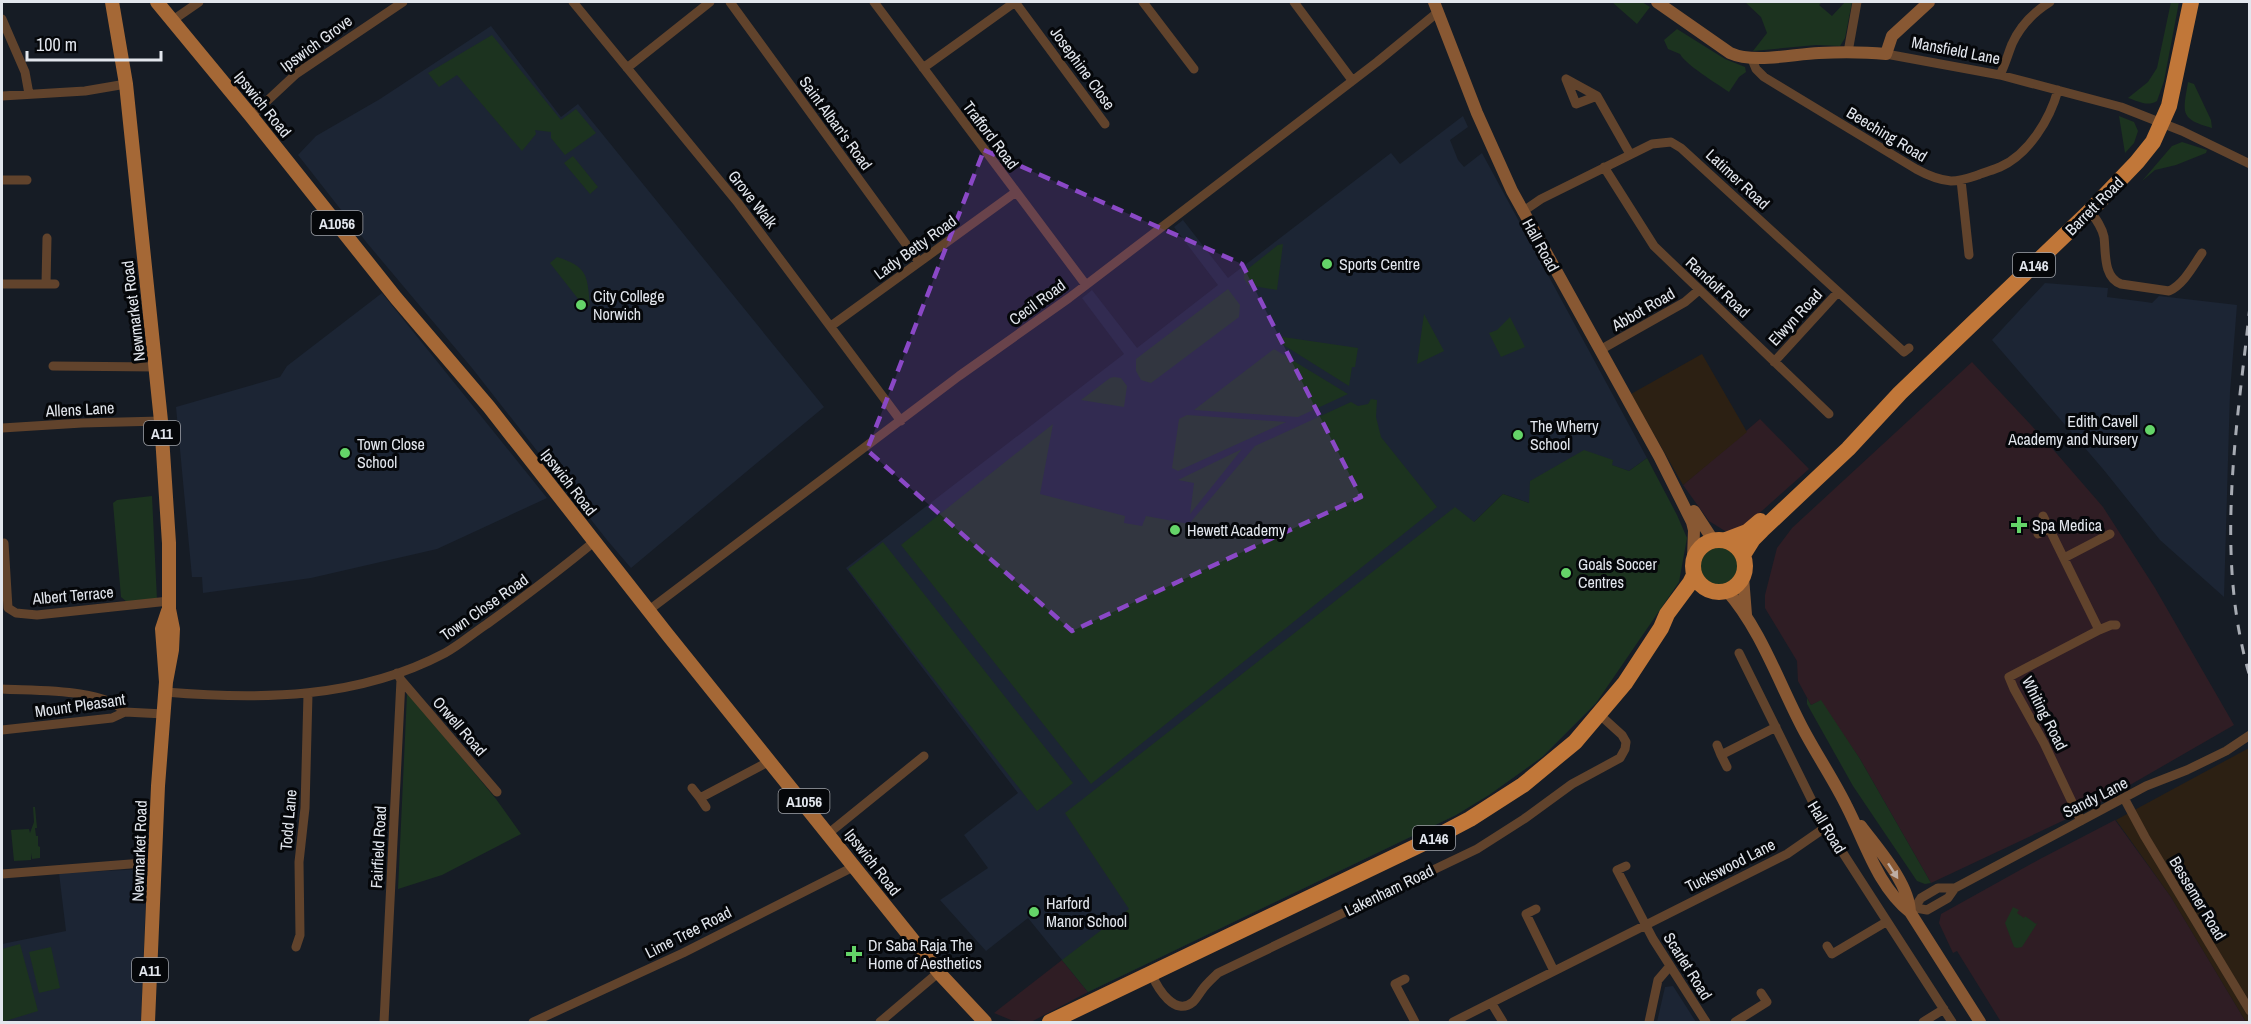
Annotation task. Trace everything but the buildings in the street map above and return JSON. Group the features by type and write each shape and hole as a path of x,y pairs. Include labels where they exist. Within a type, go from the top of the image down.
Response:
{"highway":[{"name":"Barrett Road","path":"1720,540 1747,532 1835,449 1900,393 2138,162 2153,142 2169,106 2191,2"},
{"name":"Barrett Road","path":"1743,555 1753,539 1848,449 1900,393"},
{"name":"Hall Road","path":"1720,540 1737,546 1743,555 1745,567 1743,577"},
{"name":"A146","path":"1694,567 1698,550 1705,543 1720,540"},
{"name":"Hall Road","path":"1694,567 1704,587 1721,591"},
{"name":"Lakenham Road","path":"1050,1023 1470,819 1523,785 1575,742 1600,715 1625,683 1661,628 1667,614 1690,583 1694,567"},
{"name":"A146","path":"1721,591 1737,584 1743,577"},
{"name":"Lakenham Road","path":"1661,628 1689,602 1721,591"},
{"name":"Lakenham Road","path":"1066,1023 1089,1004"}],"main road":[{"name":"Ipswich Road","path":"157,2 396,298 489,406 951,987 985,1023"},
{"name":"Newmarket Road","path":"112,4 126,84 156,367 169,543 169,605 162,629 165,687 158,786 148,1023"},
{"name":"Ipswich Road","path":"951,987 972,1023"}],"street":[{"path":"173,20 199,2"},
{"name":"Ipswich Grove","path":"251,116 296,74 403,2"},
{"name":"Grove Walk","path":"573,2 738,203 901,421"},
{"path":"627,68 710,2"},
{"name":"Saint Alban's Road","path":"730,2 919,262"},
{"name":"Trafford Road","path":"874,2 1086,285"},
{"path":"922,68 1015,2"},
{"name":"Josephine Close","path":"1015,2 1106,124"},
{"path":"1143,2 1194,69"},
{"path":"1294,2 1352,80"},
{"name":"Mansfield Lane","path":"1657,2 1737,57 1848,52 1886,54 2000,75 2121,107 2182,130 2250,164"},
{"path":"1848,52 1857,2"},
{"path":"1886,54 1892,36 1929,2"},
{"path":"2000,75 2013,42 2025,23 2037,10 2050,2"},
{"name":"Cecil Road","path":"649,610 959,376 1086,285 1352,80 1436,7"},
{"name":"Hall Road","path":"1436,7 1500,168 1522,212 1671,478 1699,521 1720,540"},
{"path":"2,19 25,72 29,94"},
{"name":"Beeching Road","path":"1752,57 1756,69 1764,77 1910,166 1931,177 1949,181 1961,180 2001,167 2014,157 2041,128 2053,108 2058,90"},
{"path":"2,96 85,91 126,84"},
{"path":"1597,96 1630,154"},
{"name":"Latimer Road","path":"1522,212 1542,199 1630,154 1652,144 1671,142 1681,148 1904,353"},
{"name":"Randolf Road","path":"1604,167 1649,240 1829,414"},
{"path":"2,180 27,180"},
{"path":"1961,180 1969,255"},
{"name":"Lady Betty Road","path":"831,326 1016,192"},
{"path":"2090,211 2104,236 2104,252 2110,276 2115,282 2169,291 2176,288 2202,253"},
{"path":"2,284 50,284 47,238"},
{"name":"Abbot Road","path":"1599,350 1685,303 1699,290"},
{"name":"Elwyn Road","path":"1774,362 1838,292"},
{"path":"53,366 156,367"},
{"name":"Allens Lane","path":"2,428 161,421"},
{"name":"Hall Road","path":"1671,478 1675,492 1692,522 1694,567"},
{"path":"2043,516 2099,630"},
{"path":"2038,534 2049,529"},
{"path":"2064,558 2110,534"},
{"name":"Town Close Road","path":"165,687 223,697 308,694 399,677 446,652 535,589 595,541"},
{"name":"Albert Terrace","path":"4,543 8,608 16,613 37,615 169,605"},
{"name":"Hall Road","path":"1743,577 1746,616"},
{"name":"Hall Road","path":"1721,591 1746,616 1802,728 1847,807 1868,854 1885,883 1897,902 1913,910 1980,1023"},
{"name":"Whiting Road","path":"2081,820 2044,743 2009,678 2099,630 2116,625"},
{"name":"Hall Road","path":"1739,652 1802,783 1826,827 1952,1023"},
{"name":"Orwell Road","path":"399,677 497,792"},
{"name":"Fairfield Road","path":"384,1023 399,677"},
{"path":"2,689 93,695 125,712"},
{"name":"Todd Lane","path":"296,947 300,935 299,862 305,808 308,694"},
{"name":"Mount Pleasant","path":"2,730 112,718 125,712 164,714"},
{"name":"Lakenham Road","path":"1152,975 1162,994 1173,1004 1181,1007 1188,1005 1218,973 1476,849 1524,819 1572,784 1620,758 1626,742 1622,735 1600,715"},
{"path":"1721,755 1776,727"},
{"name":"Sandy Lane","path":"1913,910 1921,898 1938,888 1955,888 2081,820 2216,755 2250,735"},
{"path":"1717,746 1727,767"},
{"path":"830,834 924,756"},
{"path":"700,798 770,761"},
{"path":"692,788 706,807"},
{"name":"Bessemer Road","path":"2124,798 2139,828 2250,1011"},
{"name":"Tuckswood Lane","path":"1454,1023 1554,970 1787,854 1826,827"},
{"path":"2,874 156,862"},
{"name":"Lime Tree Road","path":"533,1023 683,953 855,866"},
{"path":"1617,870 1645,925"},
{"path":"1516,919 1536,909"},
{"path":"1526,914 1554,970"},
{"path":"1838,964 1829,950 1886,922"},
{"name":"Scarlet Road","path":"1645,925 1706,1023"},
{"path":"1649,1023 1658,980 1670,966"},
{"path":"880,1023 939,972"},
{"path":"1386,989 1405,979"},
{"path":"1395,984 1415,1023"},
{"path":"1761,993 1774,1011"},
{"path":"1735,1023 1767,1002"},
{"path":"1492,1004 1503,1023"},
{"path":"1923,1023 1944,1009"}],"highlighted area":[{"path":"984,150 1242,264 1361,497 1072,631 867,450"}],"shaded area":[{"name":"City College Norwich","path":"491,26 561,117 578,104 824,407 631,568 298,155 316,136 380,99"},
{"name":"Hewett Academy","path":"1463,116 1468,127 1450,140 1458,160 1464,167 1482,153 1647,458 1629,471 1611,465 1613,460 1529,503 1503,494 1474,522 1545,697 1596,703 1542,757 1456,815 1088,992 1028,918 986,951 940,900 988,868 964,835 1018,793 846,568 1124,354 1082,298 1092,290 1137,348 1218,285 1174,227 1183,220 1228,278 1391,153 1400,164"},
{"name":"Edith Cavell Academy and Nursery","path":"2045,283 2108,288 2107,297 2152,303 2159,296 2237,305 2230,392 2224,597 2160,540 2103,469 1992,340"},
{"name":"Town Close School","path":"382,293 547,498 437,549 311,578 203,593 202,577 192,577 176,407 280,377 287,366"},
{"path":"1702,354 1747,432 1683,485 1631,394"},
{"path":"1972,362 2044,439 2103,507 2155,588 2234,725 2090,808 1931,883 1860,759 1820,701 1811,705 1798,681 1797,661 1765,608 1765,595 1777,548 1792,528"},
{"path":"1760,419 1809,469 1745,526 1725,531 1709,521 1683,485"},
{"path":"2249,748 2249,1022 2246,1022 2171,897 2116,820"},
{"path":"2115,820 2171,897 2246,1022 2001,1022 1957,951 1953,953 1939,923 1941,914"},
{"path":"147,869 141,1022 2,1022 2,944 66,931 59,873"},
{"path":"1062,960 1088,992 1031,1022 1011,1020 994,1013"},
{"path":"1673,986 1696,1022 1657,1022 1665,987"}],"green space":[{"path":"1612,2 1642,2 1650,7 1637,24"},
{"path":"1745,2 1822,2 1819,5 1832,16 1845,2 1852,2 1845,38 1840,46 1816,45 1753,51 1767,33 1761,17"},
{"path":"2171,2 2179,2 2164,81 2157,101 2146,103 2128,98 2148,82 2157,68"},
{"path":"1677,29 1725,59 1745,67 1746,72 1739,77 1729,92 1695,68 1680,54 1668,49 1664,40"},
{"path":"492,35 561,120 576,109 596,133 565,155 551,138 551,132 535,130 536,134 522,151 457,75 439,87 428,73"},
{"path":"2188,82 2194,84 2211,120 2212,128 2194,121 2186,113"},
{"path":"2119,116 2134,122 2138,131 2134,143 2125,153"},
{"path":"2182,142 2207,150 2206,153 2176,165 2155,170 2142,181 2172,146"},
{"path":"573,156 598,187 590,194 564,163"},
{"path":"1283,244 1277,290 1248,285 1244,279 1244,272 1278,245"},
{"path":"557,257 575,264 584,274 590,305 586,309 550,263"},
{"path":"1228,289 1240,305 1239,317 1151,383 1141,380 1136,371 1136,359"},
{"path":"1424,314 1444,351 1417,364"},
{"path":"1510,317 1525,347 1501,357 1489,333 1497,330"},
{"path":"1283,337 1358,348 1349,386 1277,341"},
{"path":"1274,349 1348,394 1298,417 1194,410"},
{"path":"1110,378 1121,378 1127,386 1124,407 1081,400"},
{"path":"1371,399 1377,400 1376,417 1381,437 1437,507 1091,784 901,545 1053,424 1040,494 1125,516 1124,523 1142,526 1146,516 1189,524 1255,446 1351,402 1358,406 1368,404"},
{"path":"1187,415 1286,422 1178,471 1172,468 1179,419"},
{"path":"1242,449 1190,514 1194,483 1178,480"},
{"path":"1584,450 1613,460 1612,465 1629,471 1647,458 1687,538 1679,582 1596,703 1542,757 1489,795 1456,815 1088,992 1062,960 1129,909 1065,813 1455,507 1474,522 1503,494 1529,503 1530,481"},
{"path":"152,496 157,600 127,602 121,597 113,503 117,500"},
{"path":"883,542 1073,783 1037,811 848,569"},
{"path":"1719,546 1727,547 1733,552 1738,558 1738,574 1733,580 1727,585 1719,586 1711,585 1705,580 1700,574 1699,566 1700,558 1705,552 1711,547"},
{"path":"407,694 496,799 521,834 442,875 398,889"},
{"path":"1807,698 1811,705 1821,700 1860,759 1931,883 1925,884 1917,881 1853,786 1807,704"},
{"path":"33,807 35,807 37,828 35,828 40,847 40,858 32,859 31,853 31,860 14,861 11,830 29,829 30,833 34,822"},
{"path":"2013,907 2019,910 2017,913 2024,918 2025,916 2036,924 2038,922 2022,947 2017,948 2014,947 2005,923"},
{"path":"20,944 38,1011 2,1022 2,949"},
{"path":"51,947 60,988 39,993 29,952"}],"railway":[{"path":"2250,306 2235,446 2231,539 2233,585 2239,631 2250,677"}],"place":[{"name":"Sports Centre","path":"1327,264"},
{"name":"City College Norwich","path":"581,305"},
{"name":"Edith Cavell Academy and Nursery","path":"2150,430"},
{"name":"The Wherry School","path":"1518,435"},
{"name":"Town Close School","path":"345,453"},
{"name":"Spa Medica","path":"2019,525"},
{"name":"Hewett Academy","path":"1175,530"},
{"name":"Goals Soccer Centres","path":"1566,573"},
{"name":"Harford Manor School","path":"1034,912"},
{"name":"Dr Saba Raja The Home of Aesthetics","path":"854,954"}]}
